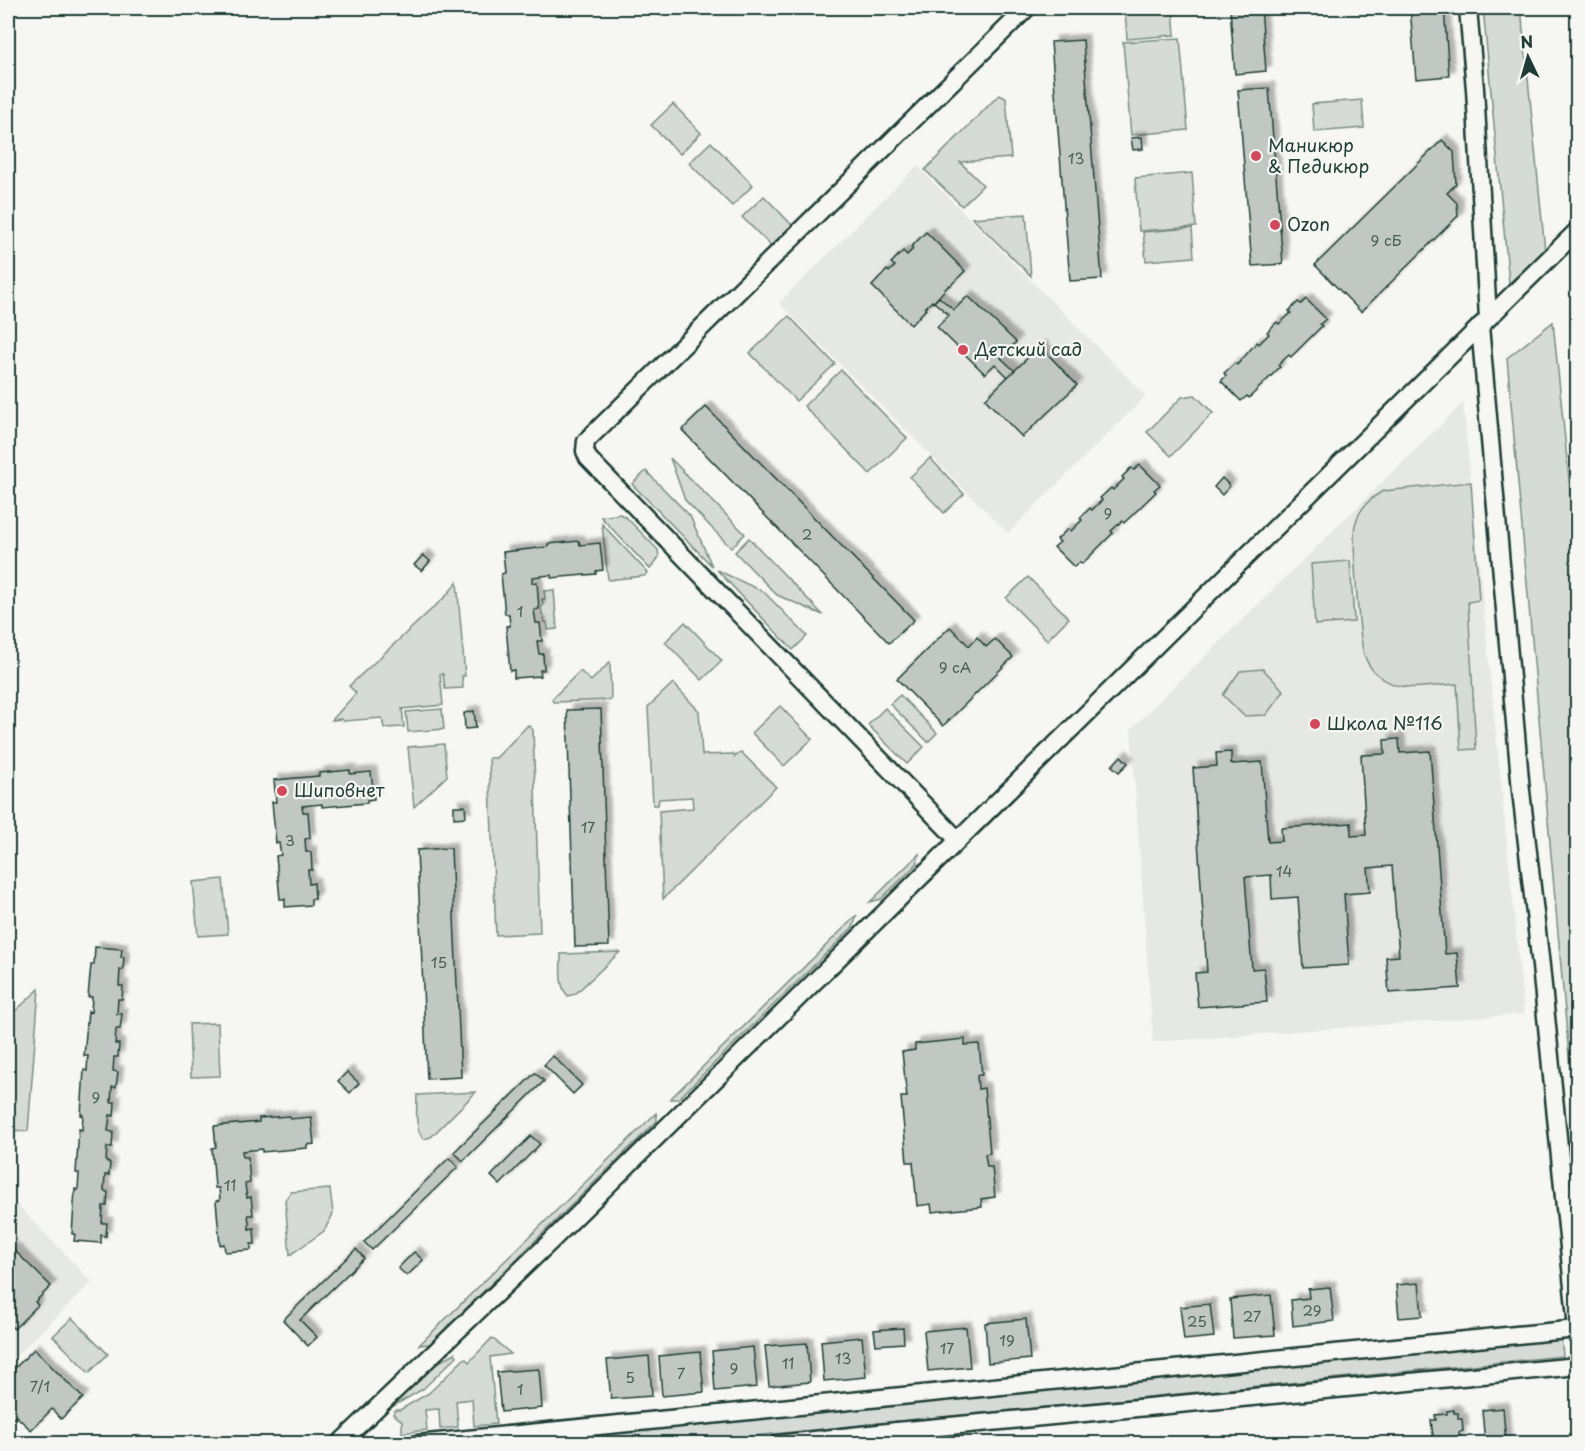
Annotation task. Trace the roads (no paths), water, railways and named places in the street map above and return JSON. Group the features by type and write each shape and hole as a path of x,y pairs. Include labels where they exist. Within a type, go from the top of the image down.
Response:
{"street":[{"path":"957,840 588,458 585,451 586,441 1027,8"},
{"path":"1468,8 1475,89 1485,379 1521,791 1578,1338"},
{"path":"339,1443 550,1242 1578,230"},
{"path":"417,1443 1577,1329"},
{"path":"778,1443 898,1437 1578,1366"}],"place":[{"name":"Маникюр & Педикюр","path":"1256,156"},
{"name":"Ozon","path":"1275,225"},
{"name":"Детский сад","path":"963,350"},
{"name":"Школа №116","path":"1315,724"},
{"name":"Шиповнет","path":"282,791"}]}
